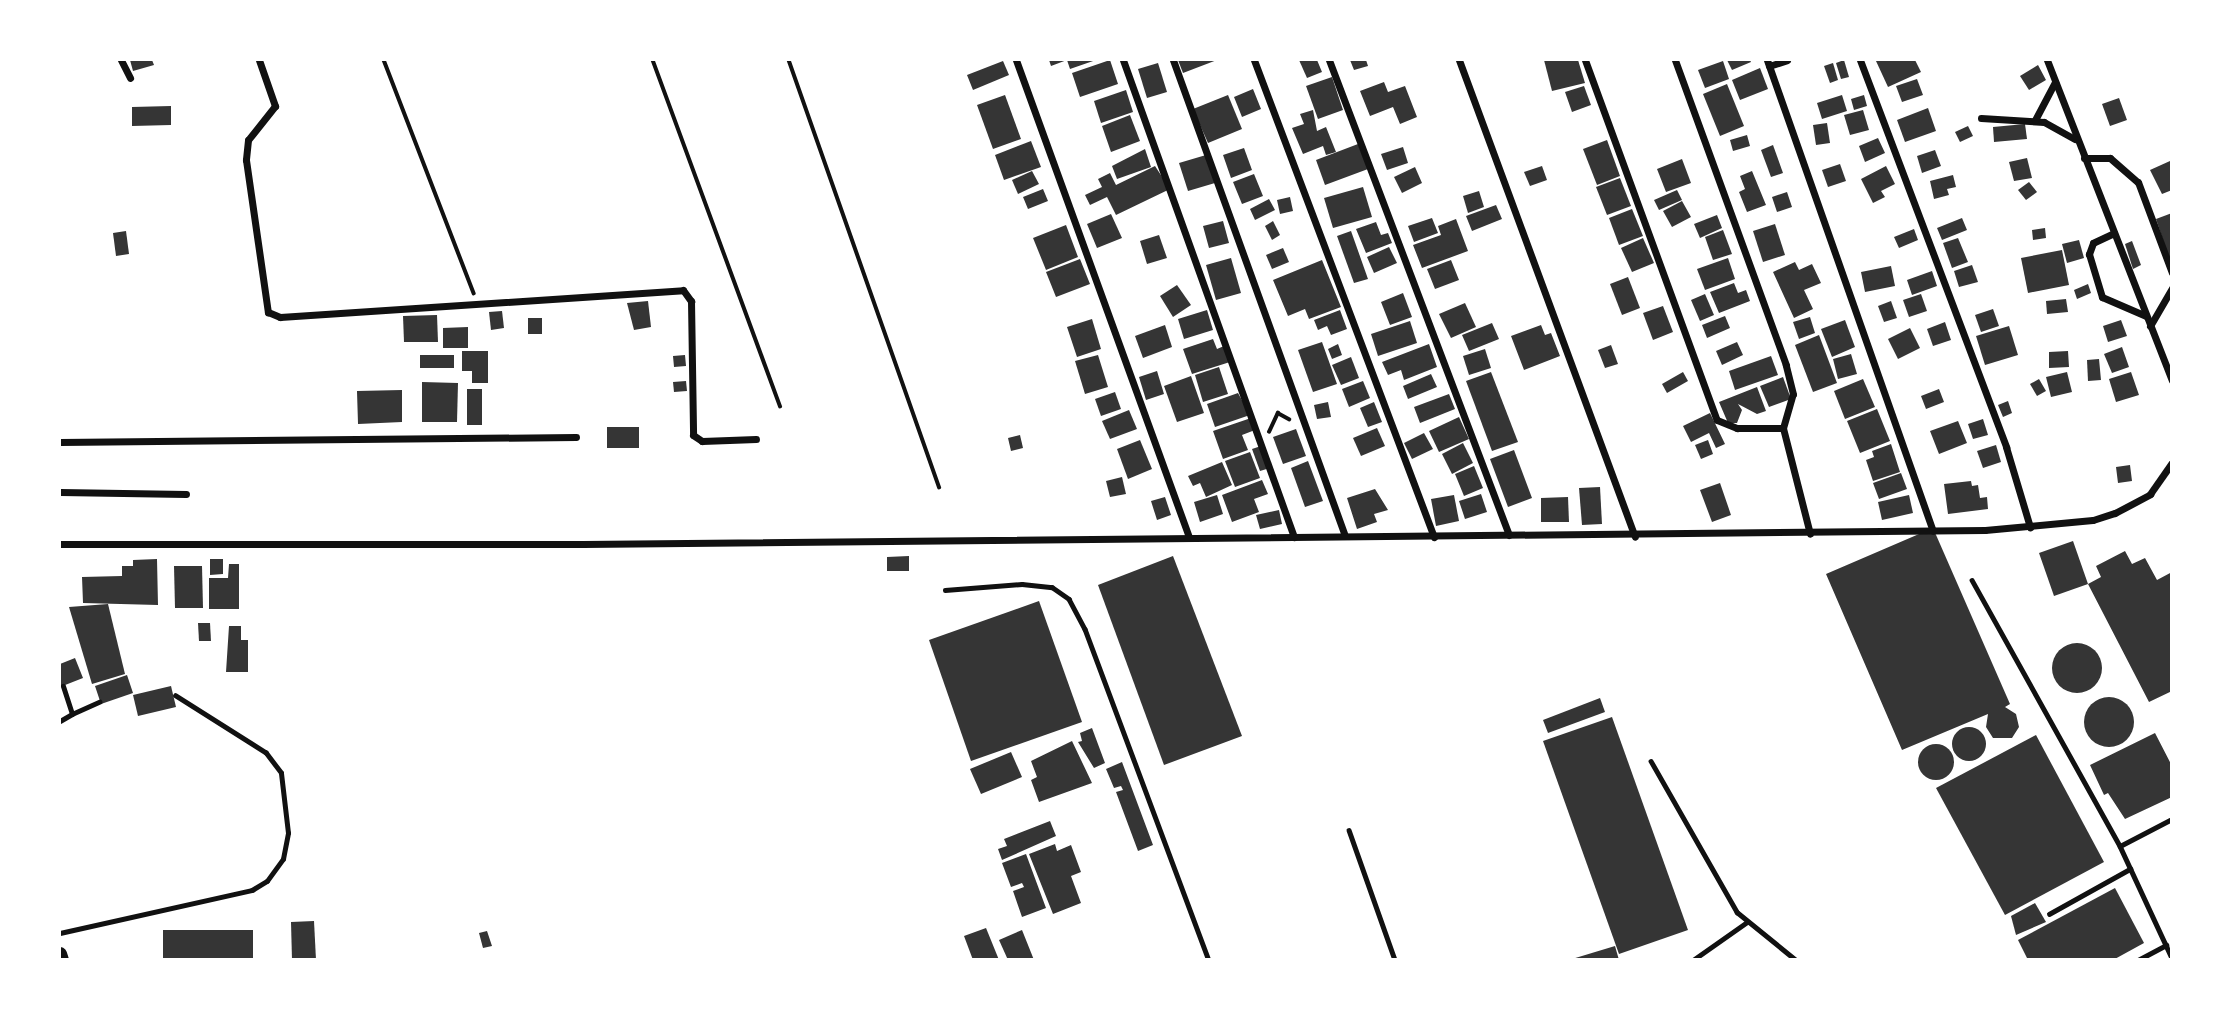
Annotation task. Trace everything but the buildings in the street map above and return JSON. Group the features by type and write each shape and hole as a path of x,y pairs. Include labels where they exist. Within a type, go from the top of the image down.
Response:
{"main road":[{"path":"60,954 62,960"}],"street":[{"path":"121,60 131,78"},
{"path":"259,60 275,106 248,140 246,160 268,312 280,317 687,292 693,435 702,441 755,439"},
{"path":"1016,60 1189,537"},
{"path":"1123,60 1264,444 1294,537"},
{"path":"1173,60 1345,536"},
{"path":"1254,60 1433,537"},
{"path":"1329,60 1509,535"},
{"path":"1459,60 1635,537"},
{"path":"1585,60 1717,420 1737,428 1783,428"},
{"path":"1675,60 1786,365 1793,394 1783,428 1810,534"},
{"path":"1787,60 1768,63 1933,531"},
{"path":"1860,60 2006,447 2030,527"},
{"path":"2047,60 2172,380"},
{"path":"2035,120 2055,82"},
{"path":"1982,118 2035,120 2076,140"},
{"path":"2084,158 2110,158 2138,182 2172,273"},
{"path":"2114,233 2093,243 2090,254 2102,297 2147,316"},
{"path":"2150,326 2172,288"},
{"path":"60,442 576,438"},
{"path":"60,544 597,544 1509,535 1635,537 1933,531 2030,527 2115,513 2150,494 2171,468"},
{"path":"60,492 186,494"}],"lane":[{"path":"1972,580 2120,846 2172,958"},
{"path":"945,590 1022,584 1052,587 1069,599 1085,629 1209,960"},
{"path":"62,686 72,714"},
{"path":"60,933 252,890 267,881 283,859 288,833 281,774 266,753 176,696"},
{"path":"60,721 99,702"},
{"path":"1651,761 1747,922 1776,940 1796,960"},
{"path":"2120,846 2172,819"},
{"path":"1349,830 1395,960"},
{"path":"2049,914 2130,869"},
{"path":"1693,960 1747,922"},
{"path":"2138,960 2166,945"}],"path":[{"path":"384,60 478,304"},
{"path":"653,60 780,406"},
{"path":"789,60 939,487"},
{"path":"1264,444 1278,413 1308,429"}]}
